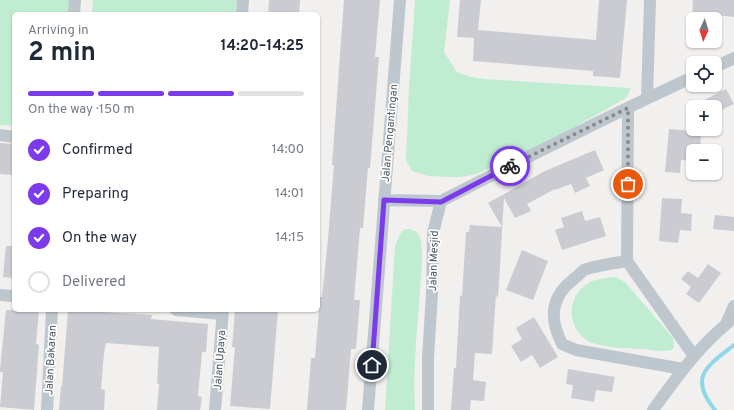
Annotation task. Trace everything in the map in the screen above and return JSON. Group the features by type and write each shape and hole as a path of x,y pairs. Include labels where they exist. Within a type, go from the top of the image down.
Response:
{"street":[{"path":"74,12 75,0"},
{"path":"242,12 244,0"},
{"name":"Jalan Pengantingan","path":"368,410 400,0"},
{"path":"647,98 650,0"},
{"path":"722,64 734,58"},
{"path":"384,200 441,202 532,154 686,80"},
{"path":"628,108 627,261 694,356"},
{"path":"0,135 12,137"},
{"name":"Jalan Mesjid","path":"428,410 428,358 432,293 432,233 441,202"},
{"path":"627,261 585,270 568,283 557,297 553,313 556,330 562,344 576,350 683,369"},
{"path":"0,295 12,296"},
{"path":"653,410 694,356 730,321 734,306"},
{"name":"Jalan Bakaran","path":"47,410 52,312"},
{"name":"Jalan Upaya","path":"215,410 223,312"}],"green space":[{"path":"0,0 70,0 69,12 12,12 12,126 0,125"},
{"path":"93,0 237,0 236,12 92,12"},
{"path":"415,0 450,0 444,52 457,72 471,77 484,79 631,88 626,98 548,142 476,174 462,177 449,177 429,176 412,171 406,160"},
{"path":"405,229 416,231 420,237 422,249 415,365 415,410 385,410 395,246 400,234"},
{"path":"615,277 625,282 673,338 674,348 672,350 656,351 607,346 590,342 579,334 575,327 572,313 572,305 578,292 591,282 599,279"}],"building":[{"path":"269,0 300,0 299,12 268,12"},
{"path":"344,0 380,0 375,57 379,57 370,168 368,168 363,228 360,228 354,300 360,300 356,349 351,349 346,410 307,410 311,358 315,358 319,312 320,312 320,297 322,297 328,239 334,165 332,165"},
{"path":"460,0 481,0 478,30 596,40 599,0 627,0 620,78 593,76 593,71 473,61 474,38 457,37"},
{"path":"693,0 734,0 734,17 722,16 722,12 692,12"},
{"path":"726,89 734,104 722,110 722,100 705,100 722,92"},
{"path":"669,129 686,130 686,136 701,136 700,144 686,144 686,160 681,160 680,173 665,172"},
{"path":"0,143 12,144 12,175 0,174"},
{"path":"595,150 604,170 586,178 590,186 575,193 571,184 555,189 527,204 531,211 515,218 504,198 498,299 496,295 492,354 475,353 473,380 486,382 484,401 471,400 470,410 451,410 454,368 456,368 460,295 462,296 466,232 469,232 470,225 502,227 488,203 545,171"},
{"path":"662,198 682,199 681,213 692,214 691,231 680,230 678,243 659,241"},
{"path":"582,211 585,221 600,217 606,236 562,250 555,230 564,227 561,218"},
{"path":"715,215 734,217 734,231 713,229"},
{"path":"6,246 12,246 12,278 3,277"},
{"path":"522,250 548,261 533,300 506,290"},
{"path":"708,264 721,273 699,303 686,294 691,287 681,279 688,271 698,278"},
{"path":"6,310 12,310 12,312 39,312 36,344 39,345 34,410 0,407 3,372 0,372"},
{"path":"68,312 102,312 152,315 151,319 208,324 206,352 202,352 198,396 202,397 200,410 157,410 159,347 106,343 101,389 105,390 104,410 59,410"},
{"path":"235,312 278,312 270,409 230,406 235,347 232,347"},
{"path":"534,317 558,357 540,368 532,355 521,362 511,346 522,339 516,328"},
{"path":"568,369 615,377 612,392 596,390 594,402 571,398 573,385 566,384"}],"waterway":[{"path":"715,410 707,399 703,389 702,380 704,373 716,359 734,345"}],"way so far":[{"path":"510,166 628,108 628,184"}],"route":[{"path":"372,365 384,200 441,202 510,166"}]}
